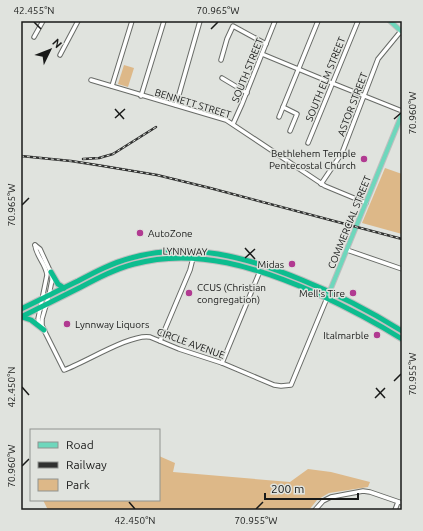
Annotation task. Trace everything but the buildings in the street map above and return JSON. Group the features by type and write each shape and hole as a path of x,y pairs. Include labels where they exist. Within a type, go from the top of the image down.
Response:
{"highway":[{"name":"LYNNWAY","path":"21,309 104,267 128,258 154,253 182,251 216,254 249,260 279,270 330,292 402,331"},
{"name":"LYNNWAY","path":"21,317 123,267 156,260 193,258 229,263 260,271 279,278 327,298 402,339"},
{"path":"51,272 58,284 64,288"},
{"path":"21,317 31,320 44,330"}],"main road":[{"path":"390,21 402,31"},
{"name":"COMMERCIAL STREET","path":"330,292 402,116"},
{"path":"327,298 330,292"}],"street":[{"path":"34,37 43,21"},
{"path":"60,55 78,21"},
{"path":"112,86 132,21"},
{"path":"141,96 164,21"},
{"path":"176,105 200,21"},
{"name":"SOUTH STREET","path":"233,124 275,21"},
{"path":"279,117 318,21"},
{"name":"SOUTH ELM STREET","path":"308,143 358,21"},
{"path":"221,60 227,39 233,26 266,44"},
{"name":"ASTOR STREET","path":"321,184 342,153 378,59 402,31"},
{"path":"262,54 332,84 364,95 402,111"},
{"path":"222,78 247,92"},
{"name":"BENNETT STREET","path":"91,80 223,119 233,124 331,190 366,203"},
{"path":"283,107 297,114 290,131"},
{"path":"43,306 42,299 47,275 35,244 40,249 51,272 52,280 49,295 43,306 38,321 44,330"},
{"path":"347,250 402,269"},
{"path":"160,341 190,270 193,258"},
{"path":"222,363 260,271"},
{"name":"CIRCLE AVENUE","path":"44,330 64,370 107,350 140,337 148,336 179,349 222,363 274,385 291,385 327,298"},
{"path":"315,510 324,501 331,497 363,491 370,492 400,503 395,510"}],"green space":[{"path":"124,65 134,68 128,87 118,84"},
{"path":"385,168 402,174 402,234 362,223"},
{"path":"160,456 175,463 173,472 290,482 308,469 331,472 370,482 368,487 329,493 317,500 309,510 48,510 44,501 160,501"}],"railway":[{"path":"83,159 99,158 113,154 156,127"},
{"path":"21,156 71,161 157,175 402,239"}],"place":[{"name":"Bethlehem Temple Pentecostal Church","path":"364,159"},
{"name":"AutoZone","path":"140,233"},
{"name":"Midas","path":"292,264"},
{"name":"CCUS (Christian congregation)","path":"189,293"},
{"name":"Mell's Tire","path":"353,293"},
{"name":"Lynnway Liquors","path":"67,324"},
{"name":"Italmarble","path":"377,335"}]}
